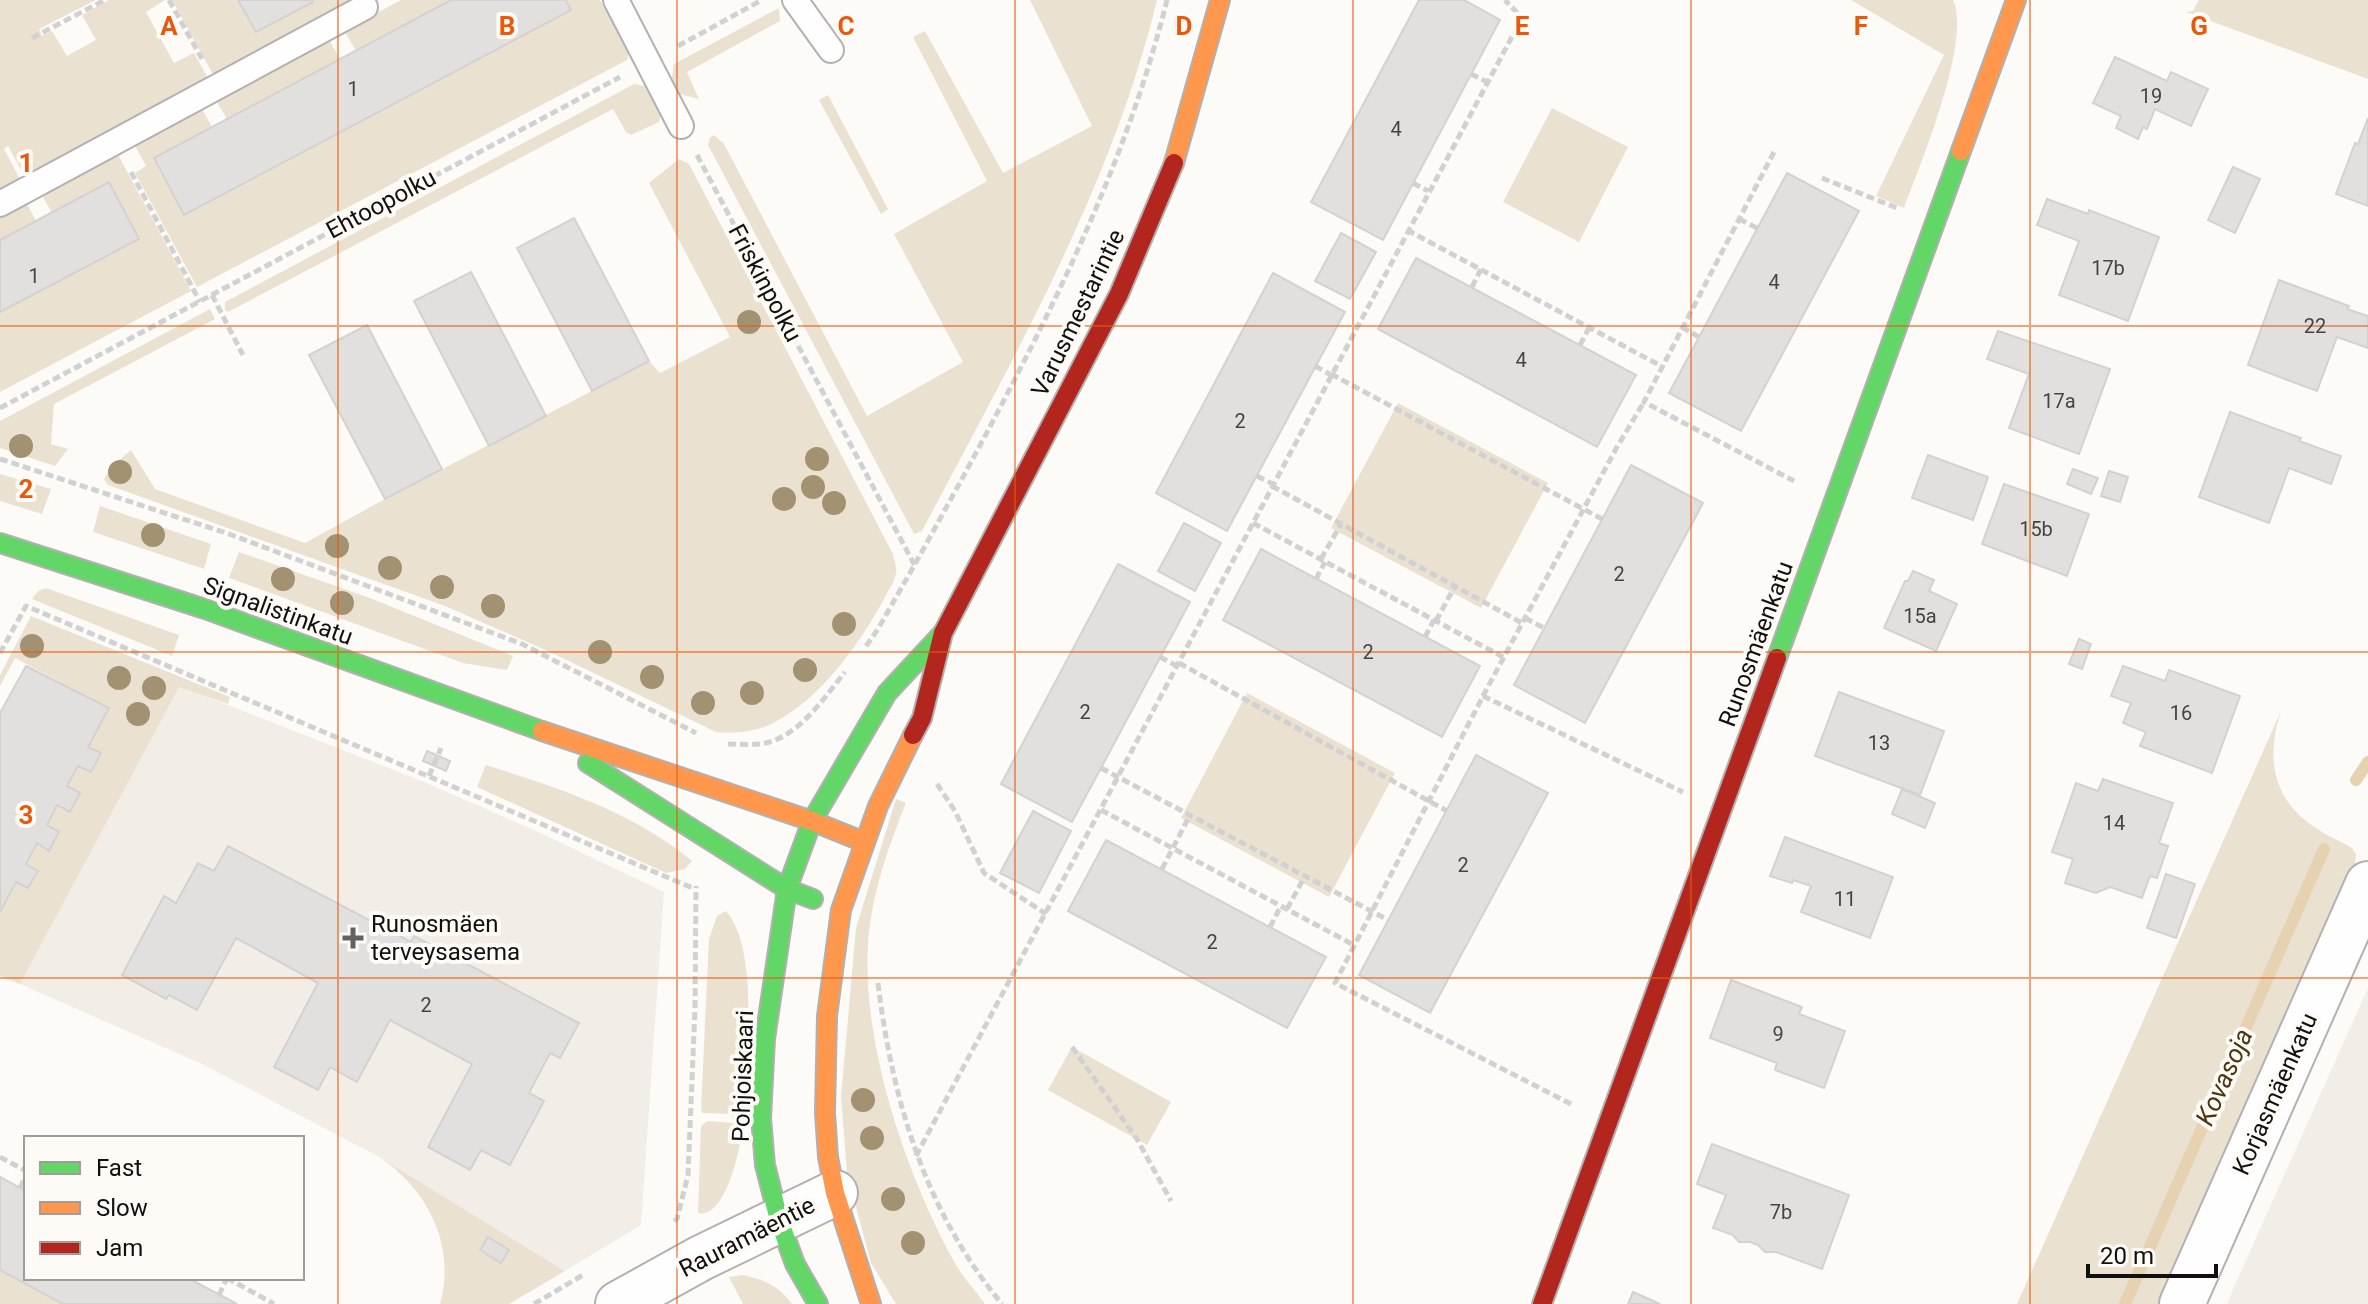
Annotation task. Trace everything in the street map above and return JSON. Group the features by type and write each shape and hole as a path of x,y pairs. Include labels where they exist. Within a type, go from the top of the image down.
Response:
{"street":[{"name":"Varusmestarintie","path":"841,910 878,806 922,718 943,633 1119,294 1180,148 1220,0"},
{"name":"Runosmäenkatu","path":"1542,1304 2016,0"},
{"name":"Signalistinkatu","path":"0,543 205,609 538,731 812,821 864,842"},
{"name":"Varusmestarintie","path":"787,889 812,821 887,693 943,633"},
{"name":"Signalistinkatu","path":"538,731 787,889 841,910"},
{"name":"Korjasmäenkatu","path":"2182,1304 2368,884"},
{"name":"Pohjoiskaari","path":"787,889 770,989 761,1118 765,1165 779,1220 795,1264 818,1304"},
{"path":"841,910 827,1016 825,1113 828,1157 835,1193 871,1304"},
{"name":"Rauramäentie","path":"618,1304 701,1258 835,1193"}],"lane":[{"path":"616,0 681,126"},
{"path":"795,0 831,50"},
{"path":"0,204 218,88 369,2"}],"path":[{"path":"32,38 105,0"},
{"path":"169,0 218,88"},
{"name":"Ehtoopolku","path":"0,408 762,0"},
{"path":"861,652 915,566 1059,291 1119,153 1156,44 1167,0"},
{"path":"916,1156 1522,18 1505,0"},
{"path":"1471,74 1487,82"},
{"name":"Friskinpolku","path":"681,126 915,566"},
{"path":"116,142 200,302"},
{"path":"1581,1108 1335,983 1503,657 1644,402 1774,152"},
{"path":"1822,178 1935,223"},
{"path":"1413,183 1428,191"},
{"path":"1739,219 1757,228"},
{"path":"1407,230 1661,366"},
{"path":"1472,287 1481,269"},
{"path":"212,295 243,355"},
{"path":"1682,327 1699,337"},
{"path":"1580,345 1589,328"},
{"path":"1315,366 1602,519"},
{"path":"1644,402 1800,484"},
{"path":"0,459 229,534 522,644 707,738"},
{"path":"1257,476 1455,586 1544,628"},
{"path":"1253,523 1503,657"},
{"path":"1316,579 1341,524"},
{"path":"1425,637 1455,586"},
{"path":"0,653 26,606 695,889 695,1009 688,1175 677,1219"},
{"path":"1160,657 1447,811"},
{"path":"719,743 762,744 778,738 816,708 852,663"},
{"path":"1483,696 1696,798"},
{"path":"429,776 441,748"},
{"path":"1101,768 1388,920"},
{"path":"934,780 955,811 984,873 1046,914"},
{"path":"1101,810 1354,945"},
{"path":"1162,869 1190,815"},
{"path":"1270,927 1305,876"},
{"path":"876,969 883,1027 896,1090 916,1156 944,1220 980,1277 1002,1304"},
{"path":"1072,1047 1137,1139 1171,1201"},
{"path":"0,1157 24,1173"},
{"path":"20,1188 24,1179"},
{"path":"219,1295 226,1280"},
{"path":"231,1280 274,1304"}],"shaded area":[{"path":"0,0 96,0 39,29 42,36 52,31 67,56 96,40 82,15 109,0 165,0 146,12 174,63 194,53 209,80 26,179 8,146 4,149 21,181 0,192"},
{"path":"172,0 238,0 256,32 312,0 350,0 215,78"},
{"path":"401,0 451,0 356,51 346,34 349,28"},
{"path":"566,0 600,0 629,54 627,60 197,287 135,173 146,166 133,142 198,108 202,109 212,127 154,158 185,215 570,10"},
{"path":"1030,0 1157,0 1114,139 1056,272 922,531 914,534 708,145 714,135 724,144 867,416 963,362 894,234 987,181 913,37 925,31 1003,173 1092,126"},
{"path":"1851,0 1953,0 1957,19 1956,44 1950,72 1932,134 1904,208 1876,196 1944,55"},
{"path":"2199,0 2368,0 2368,79 2186,12 2193,11"},
{"path":"779,8 780,21 687,72 699,99 680,94 672,78 674,64"},
{"path":"329,40 340,59 227,119 218,104 219,100"},
{"path":"634,84 645,86 661,114 659,122 631,135 626,132 613,109 228,312 225,310 225,302"},
{"path":"828,95 888,209 881,214 819,100"},
{"path":"1552,108 1628,147 1579,242 1503,202"},
{"path":"116,151 191,291 0,392 0,312 139,239 109,183 52,213 43,197 44,190"},
{"path":"679,159 689,164 893,554 896,566 891,587 849,654 821,687 789,714 758,729 716,732 550,652 445,606 108,485 104,479 110,468 131,450 155,489 305,543 649,361 660,373 730,337 649,183"},
{"path":"22,202 27,204 36,221 0,240 0,214"},
{"path":"210,309 215,319 54,404 51,444 68,449 55,466 0,448 0,421"},
{"path":"1398,403 1548,483 1481,608 1331,528"},
{"path":"0,474 51,489 42,514 0,501"},
{"path":"100,506 211,544 204,569 93,532"},
{"path":"239,552 370,598 513,656 507,670 463,663 229,578"},
{"path":"46,588 179,635 172,656 32,599 38,591"},
{"path":"31,616 230,697 228,704 179,687 20,984 0,976 0,912 16,882 28,888 37,871 26,864 37,843 48,850 47,825 57,805 70,811 80,793 67,786 78,766 91,772 101,754 88,747 109,708 15,658 0,686 0,675"},
{"name":"Runosmäen terveysasema","path":"179,686 417,779 664,892 641,1225 565,1271 381,1158 202,1064 20,984"},
{"path":"1247,693 1395,773 1329,897 1181,818"},
{"path":"2281,711 2276,729 2274,763 2283,793 2304,819 2352,848 2356,854 2355,864 2160,1304 2017,1304"},
{"path":"486,765 620,815 692,861 685,869 666,873 477,787"},
{"path":"896,799 906,803 883,866 869,932 871,1015 890,1104 920,1190 956,1265 985,1304 896,1304 871,1263 847,1173 841,1097 856,928"},
{"path":"726,911 737,931 748,987 741,1138 733,1172 722,1197 707,1212 698,1213 701,1126 708,1121 733,1123 732,1114 702,1113 701,1109 709,939 717,916"},
{"path":"2368,988 2368,1304 2227,1304 2234,1287"},
{"path":"1072,1047 1171,1102 1147,1145 1048,1090"},
{"path":"381,1158 565,1271 509,1304 440,1304 444,1262 434,1222 413,1187"},
{"path":"0,1270 62,1304 0,1304"},
{"path":"742,1275 770,1284 792,1304 743,1304 729,1277"}],"building":[{"path":"238,0 312,0 313,2 256,32"},
{"path":"451,0 566,0 571,10 184,215 154,158"},
{"path":"1419,0 1464,0 1500,20 1383,240 1311,202"},
{"path":"2115,57 2167,81 2171,72 2208,89 2191,126 2155,109 2147,129 2143,127 2138,139 2116,128 2121,116 2093,103"},
{"path":"2368,118 2368,206 2336,194"},
{"path":"2233,167 2260,179 2235,233 2208,220"},
{"path":"1787,173 1859,211 1741,431 1669,393"},
{"path":"109,182 139,239 0,312 0,240"},
{"path":"2047,199 2088,214 2089,210 2159,237 2128,321 2059,295 2079,241 2037,225"},
{"path":"574,218 649,361 592,391 517,248"},
{"path":"1341,233 1376,252 1350,299 1315,281"},
{"path":"1416,258 1636,375 1597,447 1378,329"},
{"path":"471,272 546,416 489,446 414,301"},
{"path":"1273,273 1345,312 1227,531 1156,493"},
{"path":"2279,280 2368,316 2368,348 2337,337 2317,391 2248,365"},
{"path":"367,325 442,469 385,499 309,355"},
{"path":"1998,331 2110,369 2079,454 2009,428 2029,374 1987,359"},
{"path":"2230,412 2341,456 2331,484 2289,468 2269,523 2199,497"},
{"path":"1928,455 1988,477 1973,520 1912,498"},
{"path":"1631,465 1703,503 1585,723 1514,685"},
{"path":"2073,469 2098,478 2091,494 2067,484"},
{"path":"2109,471 2128,477 2120,502 2101,496"},
{"path":"2004,484 2089,514 2067,576 1982,544"},
{"path":"1184,523 1221,543 1195,591 1158,571"},
{"path":"1261,549 1480,666 1442,737 1223,620"},
{"path":"1118,564 1190,602 1072,822 1001,784"},
{"path":"1913,571 1934,580 1929,591 1957,604 1936,651 1884,628 1905,581"},
{"path":"2079,639 2091,644 2082,669 2069,664"},
{"path":"26,666 109,708 88,747 101,753 91,772 78,766 67,786 80,793 70,812 57,805 47,825 59,832 49,851 37,843 26,864 38,871 28,888 16,882 0,912 0,713"},
{"path":"2123,666 2165,681 2169,670 2240,696 2212,773 2140,746 2146,732 2123,723 2131,703 2111,696"},
{"path":"1839,692 1944,731 1920,795 1815,756"},
{"path":"427,751 450,761 446,771 423,761"},
{"path":"1476,755 1548,793 1430,1013 1359,975"},
{"path":"2103,779 2173,803 2159,843 2168,846 2157,878 2150,876 2142,898 2110,887 2096,893 2065,883 2073,859 2052,852 2076,783 2098,791"},
{"path":"1902,789 1935,803 1925,828 1892,814"},
{"path":"1033,811 1071,831 1039,893 1000,873"},
{"path":"1785,837 1893,877 1870,938 1801,912 1811,886 1770,876"},
{"path":"1106,840 1326,957 1287,1028 1068,911"},
{"path":"228,846 411,942 414,936 579,1023 560,1058 550,1053 529,1093 544,1101 510,1165 481,1150 470,1170 428,1147 472,1064 390,1020 357,1082 330,1067 318,1090 274,1067 318,983 236,938 197,1010 169,995 166,999 122,975 164,896 176,903 198,863 214,871"},
{"path":"2166,874 2195,884 2176,938 2147,928"},
{"path":"1731,980 1802,1007 1799,1014 1845,1031 1824,1088 1775,1070 1777,1063 1710,1038"},
{"path":"1712,1144 1849,1195 1822,1269 1776,1252 1765,1252 1758,1245 1739,1242 1733,1235 1713,1228 1726,1195 1697,1184"},
{"path":"0,1177 24,1190 24,1280 192,1280 237,1304 63,1304 0,1270"},
{"path":"488,1237 509,1250 501,1263 480,1250"},
{"path":"1633,1292 1660,1304 1628,1304"}],"waterway":[{"path":"2356,780 2368,762"},
{"name":"Kovasoja","path":"2125,1304 2324,849"}],"traffic: fast":[{"path":"1777,658 1961,151"},
{"path":"0,543 205,609 542,731"},
{"path":"818,1304 795,1264 779,1220 765,1165 761,1118 765,1039 787,889 812,821 887,693 941,635"},
{"path":"588,763 787,889 813,899"}],"traffic: slow":[{"path":"1174,163 1220,0"},
{"path":"1961,151 2016,0"},
{"path":"542,731 812,821 864,842"},
{"path":"871,1304 835,1193 828,1157 825,1113 827,1016 841,910 878,806 913,735"}],"traffic: jam":[{"path":"913,735 922,718 943,633 1119,294 1174,163"},
{"path":"1542,1304 1777,658"}],"place":[{"name":"Runosmäen terveysasema","path":"353,938"}]}
